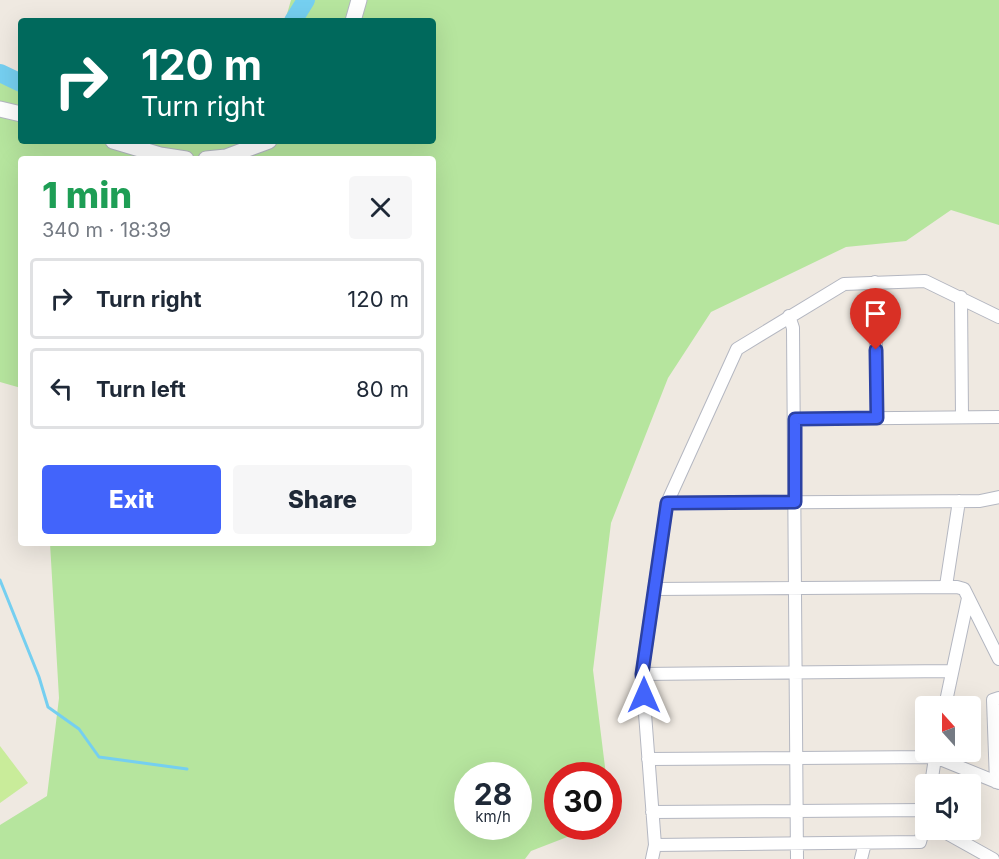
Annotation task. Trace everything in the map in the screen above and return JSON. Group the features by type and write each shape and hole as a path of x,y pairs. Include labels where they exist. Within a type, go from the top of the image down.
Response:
{"street":[{"path":"354,18 359,0"},
{"path":"0,109 18,113"},
{"path":"123,144 166,156"},
{"path":"229,156 260,144"},
{"path":"652,859 655,845 642,674 667,503 737,349 844,284 925,281 999,317"},
{"path":"875,282 877,418"},
{"path":"961,297 962,417"},
{"path":"789,316 793,328 795,419 797,859"},
{"path":"795,419 999,417"},
{"path":"667,503 959,501 989,500 999,497"},
{"path":"946,586 959,501"},
{"path":"654,589 946,586 964,589 999,659"},
{"path":"947,696 968,598"},
{"path":"642,674 952,670"},
{"path":"953,762 997,783 993,700 999,698"},
{"path":"648,759 915,755"},
{"path":"652,812 915,810"},
{"path":"655,845 920,842 920,840"},
{"path":"958,840 993,859"},
{"path":"861,859 865,843"}],"green space":[{"path":"291,0 999,0 999,225 951,210 906,241 846,247 711,312 668,378 611,523 593,670 604,762 544,762 544,840 559,840 531,851 525,859 0,859 0,825 47,796 59,698 50,546 436,546 436,156 18,156 18,387 0,382 0,67 18,75 18,144 436,144 436,18 286,18"},
{"path":"0,746 28,783 0,803"}],"waterway":[{"path":"295,18 306,0"},
{"path":"0,73 18,82"},
{"path":"0,580 39,677 48,707 79,729 99,757 187,769"}],"route":[{"path":"644,695 642,674 667,503 795,502 795,419 877,418 876,350"}]}
